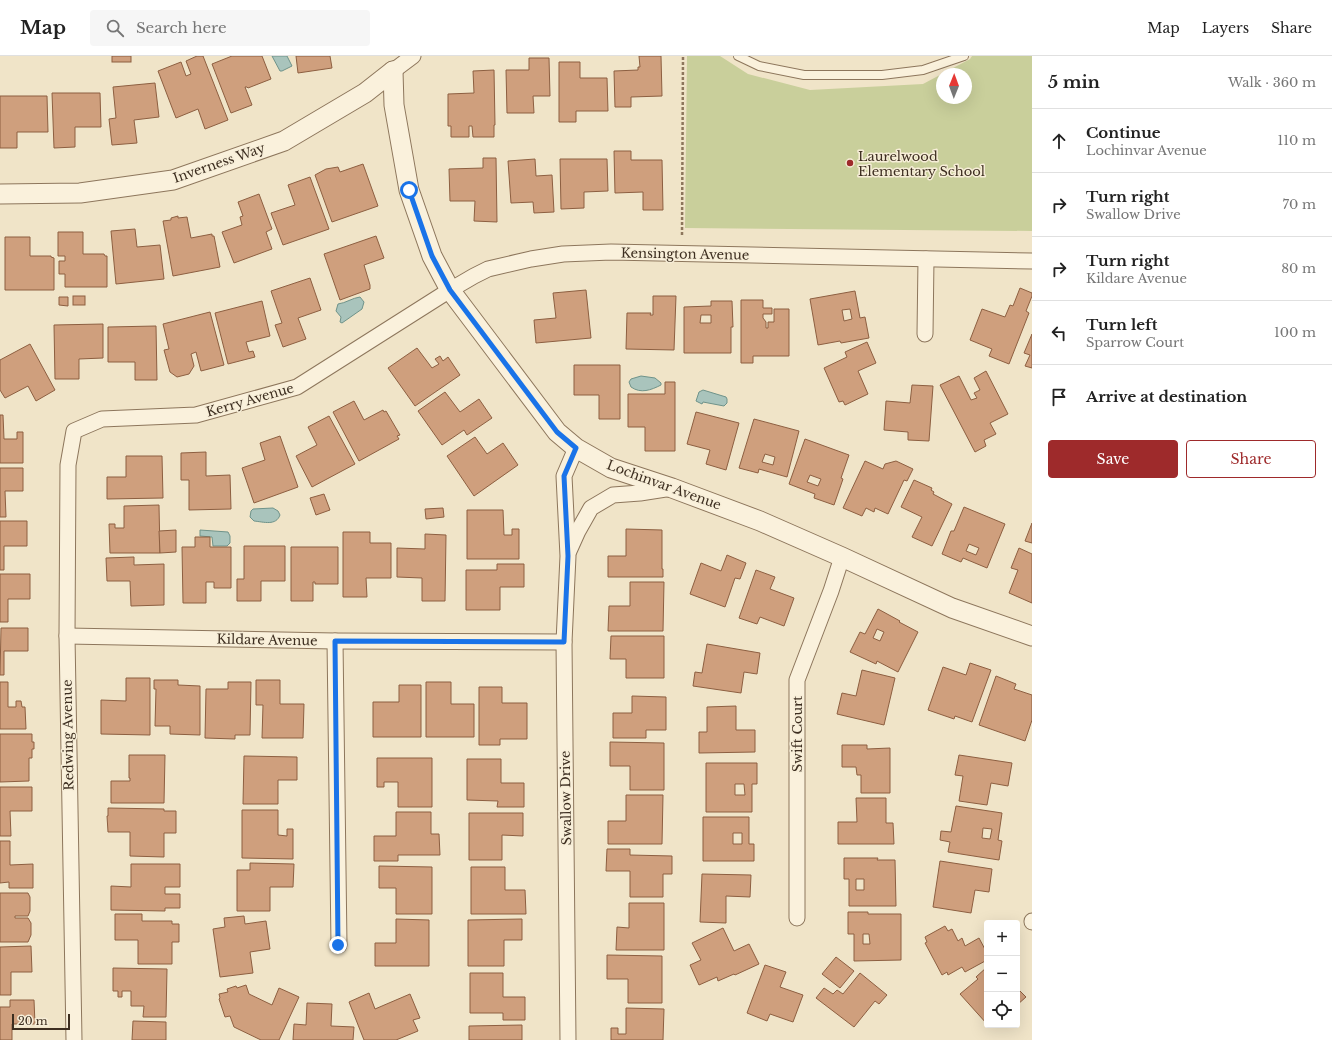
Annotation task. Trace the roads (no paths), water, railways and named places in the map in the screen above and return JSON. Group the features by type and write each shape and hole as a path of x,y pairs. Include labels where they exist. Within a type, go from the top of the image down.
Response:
{"street":[{"name":"Inverness Way","path":"0,194 80,193 173,180 284,141 365,93 393,63 413,56"},
{"name":"Lochinvar Avenue","path":"393,63 394,105 409,190 432,256 450,290 557,432 576,448 611,468 672,488 760,521 952,608 1032,636"},
{"name":"Kensington Avenue","path":"450,290 488,269 531,259 563,254 611,252 1032,261"},
{"path":"925,334 926,259"},
{"name":"Kerry Avenue","path":"74,431 102,419 196,415 298,387 450,290"},
{"name":"Redwing Avenue","path":"74,431 68,464 67,636 74,1040"},
{"name":"Swallow Drive","path":"568,1040 564,642 568,556 564,476 576,448"},
{"name":"Swallow Drive","path":"568,556 578,531 591,508 613,495 672,488"},
{"name":"Swift Court","path":"796,918 797,680 831,591 842,557"},
{"name":"Kildare Avenue","path":"67,636 335,641 564,642"},
{"path":"335,641 338,945"}],"lane":[{"path":"738,56 758,66 804,75 882,75 923,70 964,56"}],"water":[{"path":"272,56 287,56 292,66 280,71"},
{"path":"360,297 364,302 362,309 342,323 340,322 341,317 336,311 338,304"},
{"path":"641,376 655,378 661,383 661,385 650,390 642,391 631,387 629,382 631,379"},
{"path":"703,390 726,397 727,403 724,406 703,402 702,404 696,401 699,392"},
{"path":"273,508 278,511 280,515 276,521 254,521 250,517 253,509"},
{"path":"200,530 228,532 230,536 230,543 227,546 213,546 212,537 200,536"}],"place":[{"name":"Laurelwood Elementary School","path":"850,163"}]}
